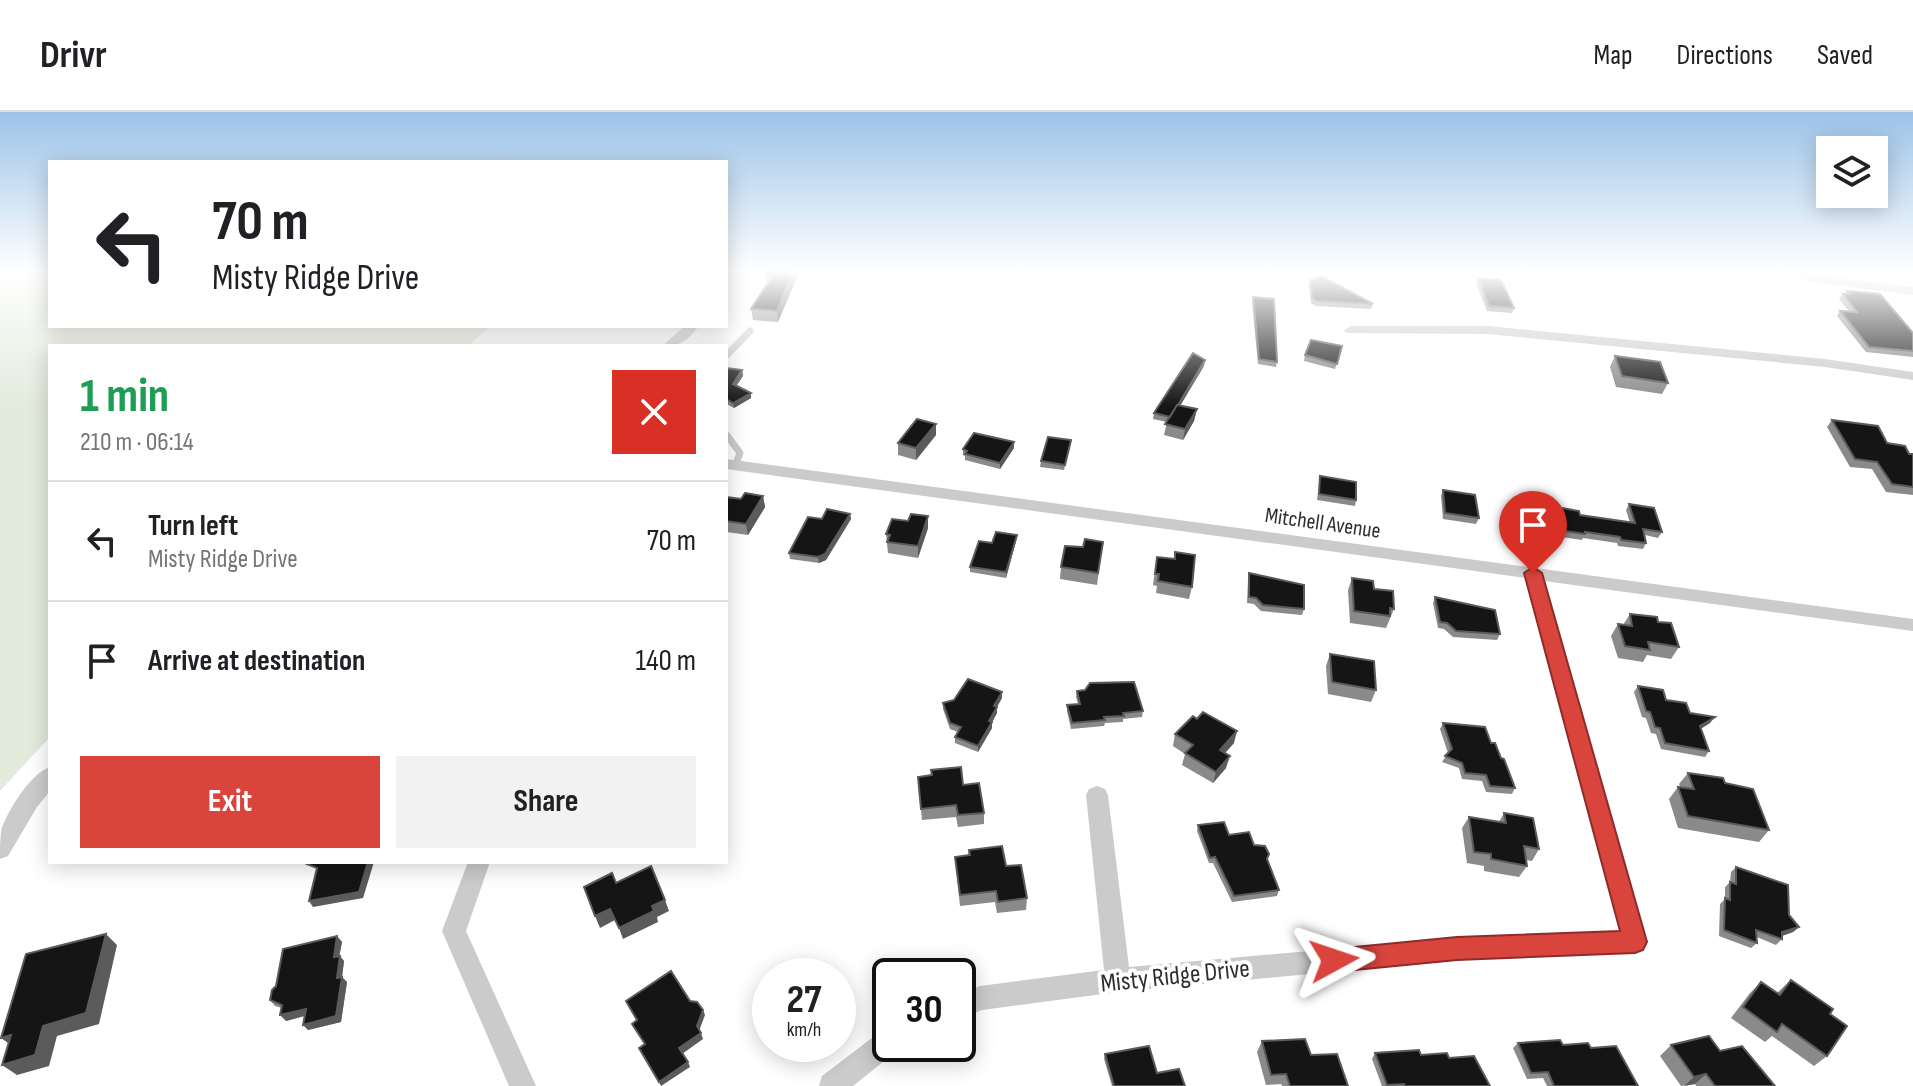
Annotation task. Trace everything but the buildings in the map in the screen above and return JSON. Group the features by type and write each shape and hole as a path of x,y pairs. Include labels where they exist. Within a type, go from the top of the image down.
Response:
{"street":[{"path":"673,344 690,328"},
{"path":"1351,330 1489,330 1825,363 1913,376"},
{"name":"Mitchell Avenue","path":"731,465 1913,625"},
{"name":"Misty Ridge Drive","path":"976,1000 1118,980 1457,949 1635,942 1533,573"},
{"path":"0,849 29,801 48,778"},
{"path":"1097,795 1118,980"},
{"path":"478,864 454,931 523,1086"},
{"path":"832,1086 872,1054"}],"lane":[{"path":"728,354 750,331"},
{"path":"728,437 740,453 731,465"}],"shaded area":[{"path":"0,315 48,315 48,328 488,328 470,344 48,344 48,739 0,791"}],"route":[{"path":"1334,960 1457,949 1635,942 1533,573"}]}
